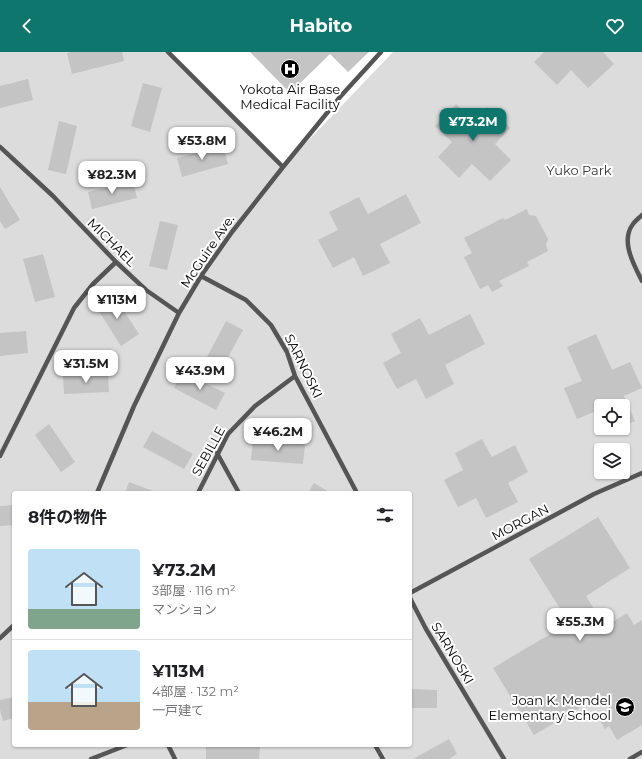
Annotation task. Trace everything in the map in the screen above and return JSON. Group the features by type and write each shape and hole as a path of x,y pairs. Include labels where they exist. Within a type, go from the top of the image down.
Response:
{"lane":[{"path":"168,52 283,167"},
{"name":"McGuire Ave.","path":"98,491 134,406 179,313 201,276 232,232 283,167 340,97 382,52"},
{"name":"MICHAEL","path":"0,147 53,196 116,262 146,290 179,313"},
{"path":"642,215 632,225 627,242 631,257 642,281"},
{"path":"0,456 74,308 93,284 116,262"},
{"name":"SARNOSKI","path":"201,276 246,300 271,325 287,352 295,376 356,491"},
{"name":"SEBILLE","path":"199,491 228,434 255,406 295,376"},
{"path":"217,453 238,491"},
{"name":"MORGAN","path":"412,591 594,494 642,473"},
{"name":"SARNOSKI","path":"412,602 426,629 504,759"},
{"path":"0,638 12,627"},
{"path":"91,759 122,747"},
{"path":"169,747 175,759"},
{"path":"376,747 383,759"},
{"path":"630,759 642,752"}],"green space":[{"name":"Yuko Park","path":"0,52 169,52 283,167 393,52 642,52 642,759 0,759"}],"building":[{"path":"122,52 124,61 72,74 67,53"},
{"name":"Yokota Air Base Medical Facility","path":"250,52 369,52 348,72 330,54 290,93"},
{"path":"544,52 603,52 614,64 588,88 571,70 557,85 534,62"},
{"path":"28,79 33,100 0,108 0,86"},
{"path":"143,83 162,88 150,132 131,126"},
{"path":"456,104 474,121 487,107 510,128 495,144 511,160 490,181 472,164 459,178 438,157 452,142 435,126"},
{"path":"59,121 77,126 66,174 48,170"},
{"path":"223,146 228,164 182,177 177,158"},
{"path":"133,181 137,198 92,209 88,192"},
{"path":"0,187 20,220 5,229 0,221"},
{"path":"406,194 421,223 380,244 390,263 363,276 354,257 333,268 318,240 338,230 329,212 359,197 368,214"},
{"path":"527,209 529,215 536,216 548,239 546,245 548,251 527,262 529,266 499,281 503,286 492,292 488,285 480,289 464,257 472,253 464,238 503,218 505,220"},
{"path":"160,221 178,225 167,270 149,266"},
{"path":"43,254 55,297 35,302 23,259"},
{"path":"113,294 139,334 121,346 95,305"},
{"path":"470,314 485,344 445,365 454,384 426,399 416,379 397,389 383,363 401,353 391,334 420,318 429,335"},
{"path":"226,321 243,330 221,370 205,361"},
{"path":"26,331 28,353 0,356 0,333"},
{"path":"596,334 612,370 630,362 642,388 624,396 625,399 594,399 594,412 577,419 564,388 582,381 567,347"},
{"path":"183,372 225,393 216,410 174,388"},
{"path":"108,373 109,392 64,394 63,376"},
{"path":"630,410 635,421 630,423"},
{"path":"49,424 75,462 61,472 35,435"},
{"path":"152,431 193,454 184,469 143,447"},
{"path":"253,439 305,444 303,464 251,460"},
{"path":"482,439 492,457 515,445 528,472 508,483 518,502 486,518 476,498 458,507 444,480 463,470 455,453"},
{"path":"129,482 153,491 126,491"},
{"path":"314,483 328,491 309,491"},
{"path":"12,505 12,525 0,526 0,506"},
{"path":"598,517 630,568 586,596 605,627 627,613 634,625 642,620 642,725 617,740 609,726 605,729 599,719 611,712 601,695 534,735 493,668 569,623 529,559"},
{"path":"412,689 437,690 437,708 412,708"},
{"path":"12,697 12,719 3,721 0,710 0,700"},
{"path":"449,739 457,754 449,759 413,759"},
{"path":"206,747 260,747 259,759 206,759"}],"place":[{"name":"Yokota Air Base Medical Facility","path":"290,69"},
{"name":"Joan K. Mendel Elementary School","path":"625,707"}]}
